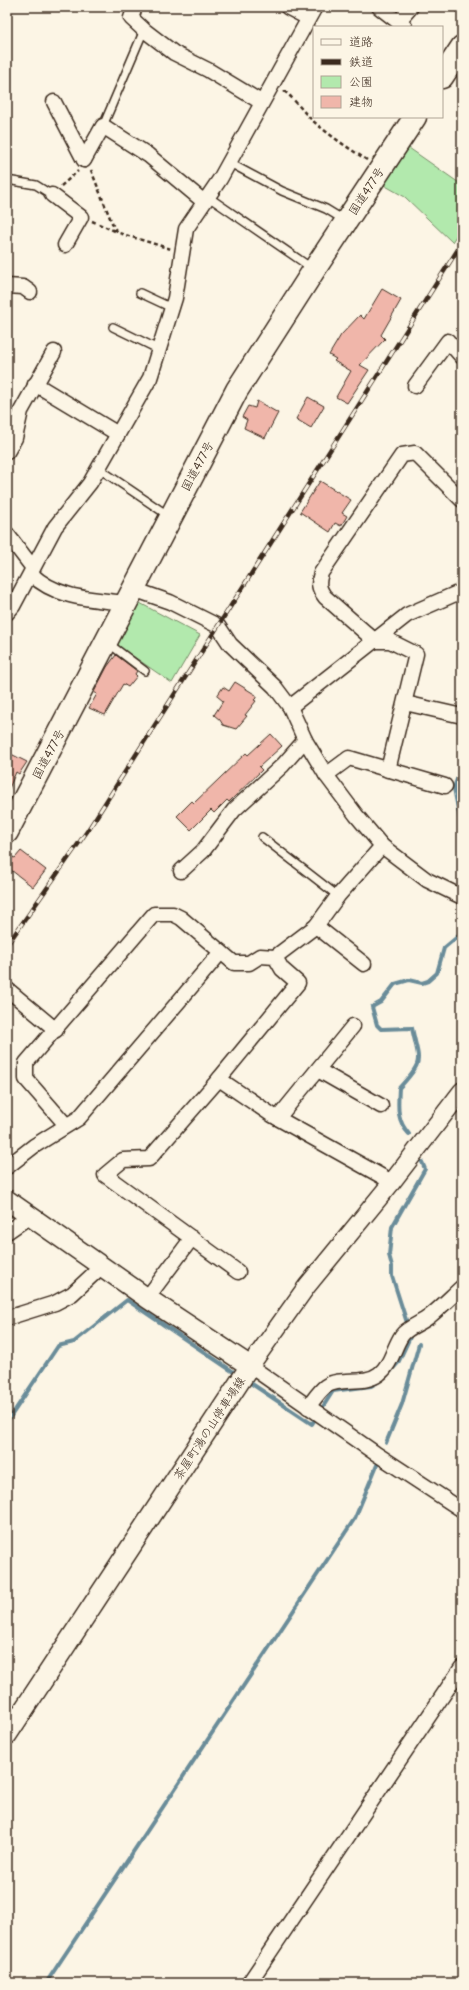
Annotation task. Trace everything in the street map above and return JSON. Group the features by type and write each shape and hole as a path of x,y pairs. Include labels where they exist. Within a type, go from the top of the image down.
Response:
{"highway":[{"name":"国道477号","path":"7,832 237,390 414,118"}],"main road":[{"name":"茶屋町湯の山停車場線","path":"7,1200 101,1267 249,1368 7,1735"}],"street":[{"path":"135,7 131,18 174,53 208,70 261,102"},
{"path":"7,613 13,606 55,527 90,483 150,378 172,308 186,229 228,162 311,12 286,7"},
{"path":"379,7 402,24 411,7"},
{"path":"54,102 84,160"},
{"path":"84,160 103,126 148,155 205,199"},
{"path":"52,195 81,217 65,245"},
{"path":"7,286 23,287 30,292"},
{"path":"415,386 448,341 462,357"},
{"path":"7,452 15,438 21,411 54,352"},
{"path":"35,384 118,434"},
{"path":"388,770 416,654 390,641 375,641 325,597 318,584 321,573 329,558 402,455 414,453 462,500"},
{"path":"7,534 42,584 52,590 88,598 130,596 170,602 218,626 230,644 275,687 290,707 305,740 326,776 382,846 427,880 462,897"},
{"path":"290,707 375,641 388,628 407,616 462,591"},
{"path":"404,703 462,716"},
{"path":"181,871 203,851 234,810 283,765 305,740"},
{"path":"326,776 349,758 445,786"},
{"path":"66,1125 26,1079 26,1063 56,1030 154,914 173,914 181,918 234,963 249,963 260,956 275,957 316,926 338,896 382,846"},
{"path":"316,926 364,964"},
{"path":"7,1167 66,1125 79,1118 221,952"},
{"path":"238,1272 105,1175 124,1160 149,1159 220,1079 298,983 282,969 275,957"},
{"path":"7,989 56,1030"},
{"path":"278,1118 353,1026"},
{"path":"318,1070 381,1106"},
{"path":"220,1079 278,1118 392,1182"},
{"path":"462,1091 392,1182 308,1286 249,1368 462,1510"},
{"path":"7,1232 30,1216"},
{"path":"147,1298 192,1238"},
{"path":"7,1318 48,1305 66,1297 101,1267"},
{"path":"309,1408 324,1387 330,1383 337,1381 345,1382 368,1379 378,1375 389,1364 403,1334 430,1317 462,1287"},
{"path":"249,1983 462,1667"}],"lane":[{"path":"103,126 144,30"},
{"path":"228,162 282,191 326,209 346,221"},
{"path":"7,180 36,184 52,195"},
{"path":"205,199 314,270"},
{"path":"140,293 172,308"},
{"path":"113,327 160,350"},
{"path":"98,468 171,517"},
{"path":"106,642 145,671"},
{"path":"262,837 338,896"}],"path":[{"path":"272,83 293,98 302,110 324,130 380,169"},
{"path":"52,195 82,167 84,160"},
{"path":"84,160 91,170 114,228 119,233"},
{"path":"81,217 119,233 169,249 182,250"}],"green space":[{"path":"409,148 462,185 462,227 452,242 405,197 382,184"},
{"path":"136,601 200,635 172,683 114,643"}],"building":[{"path":"382,289 401,300 381,335 385,339 360,365 369,370 347,403 336,397 351,371 334,361 336,359 329,355 341,335 360,315 364,319"},
{"path":"308,397 324,406 311,428 296,419"},
{"path":"257,401 278,413 265,438 244,428 247,420 242,417 248,406 255,408"},
{"path":"320,481 351,500 342,513 347,516 341,526 335,523 330,532 300,512"},
{"path":"116,655 137,671 135,674 137,676 128,687 123,684 105,715 89,708 97,694 94,692 107,667"},
{"path":"235,682 256,695 254,700 256,701 245,715 247,716 236,729 223,725 214,715 223,701 217,696 223,687 229,691"},
{"path":"271,734 282,746 259,767 262,770 229,802 227,800 214,813 211,810 191,830 177,816 192,801 194,803 246,753 248,755"},
{"path":"7,752 27,762 19,774 16,772 7,793"},
{"path":"21,851 46,870 33,887 7,867 13,857 15,858"}],"waterway":[{"path":"462,765 454,788 462,829"},
{"path":"409,1134 400,1118 398,1101 399,1088 413,1072 418,1060 412,1028 381,1029 377,1025 372,1007 381,1002 395,984 409,980 422,983 428,981 437,973 444,948 462,933"},
{"path":"408,1326 392,1276 392,1266 389,1255 392,1227 425,1169 422,1162"},
{"path":"7,1422 58,1346 74,1342 127,1300 238,1375"},
{"path":"390,1372 398,1363 411,1335 410,1333"},
{"path":"386,1443 402,1404 419,1344"},
{"path":"246,1380 312,1424 333,1391 371,1386 378,1382"},
{"path":"46,1983 355,1518 377,1465"},
{"path":"459,1983 462,1979"}],"railway":[{"path":"7,945 88,830 462,243"}]}
